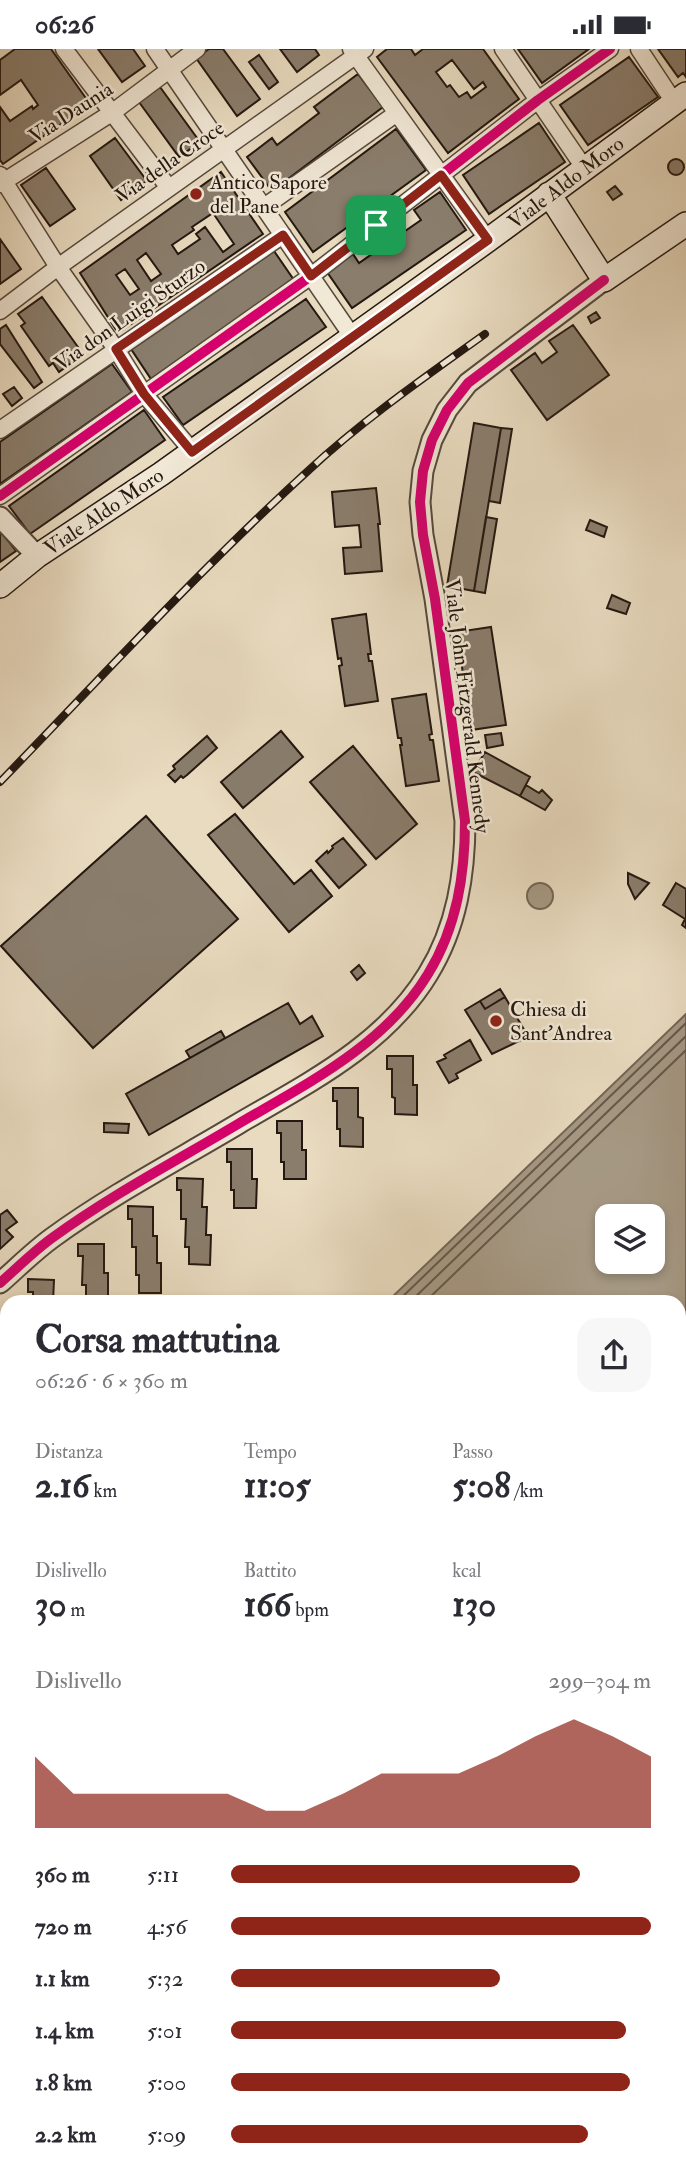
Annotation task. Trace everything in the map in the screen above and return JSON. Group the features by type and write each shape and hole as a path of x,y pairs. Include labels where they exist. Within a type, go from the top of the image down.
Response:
{"main road":[{"name":"Viale Aldo Moro","path":"0,586 37,556 192,452 488,240 680,98"},
{"path":"549,194 604,279"},
{"name":"Viale John Fitzgerald Kennedy","path":"604,279 686,224"}],"street":[{"path":"64,49 169,188"},
{"path":"155,49 352,336"},
{"name":"Via Daunia","path":"1,180 113,112 198,49"},
{"path":"503,49 585,169"},
{"path":"0,496 311,276 538,100 610,49"},
{"path":"639,49 680,98"},
{"path":"357,51 397,113 488,240"},
{"name":"Via della Croce","path":"0,311 357,51"},
{"path":"264,207 397,113"},
{"path":"1,180 144,394 192,452"},
{"name":"Via don Luigi Sturzo","path":"0,430 283,235"},
{"name":"Viale John Fitzgerald Kennedy","path":"0,1283 53,1237 306,1084 354,1052 383,1029 409,1001 429,973 444,942 459,894 465,853 465,821 435,599 423,535 420,502 423,471 432,440 447,410 468,383 604,279"},
{"path":"0,517 37,556"}],"water":[{"path":"540,883 549,887 553,896 549,905 540,909 531,905 527,896 531,887"},
{"path":"686,1014 686,1295 394,1295"}],"building":[{"path":"15,49 51,49 90,104 3,164 0,160 0,107 10,121 32,106 33,109 38,105 21,80 0,95 0,60"},
{"path":"98,49 133,49 145,66 122,82"},
{"path":"209,49 223,49 260,99 237,116 196,58"},
{"path":"280,49 315,49 319,55 297,72"},
{"path":"387,49 411,49 415,55 423,49 483,49 519,99 448,153 377,57","holes":["452,60 474,89 483,82 486,87 471,98 467,92 459,97 436,72"]},
{"path":"518,49 589,49 542,83"},
{"path":"658,49 686,49 686,77 683,73 678,77"},
{"path":"259,55 278,82 269,89 249,62"},
{"path":"629,57 658,97 588,145 560,105"},
{"path":"358,74 383,107 272,191 247,157 272,138 277,145 319,113 314,107"},
{"path":"160,87 200,142 179,157 139,102"},
{"path":"539,123 565,162 489,214 463,175"},
{"path":"396,129 426,170 313,252 285,212"},
{"path":"115,138 147,181 121,200 90,156"},
{"path":"673,159 679,159 684,167 682,173 673,175 668,170 668,164"},
{"path":"46,168 75,209 50,226 21,185"},
{"path":"221,172 263,234 118,333 80,273","holes":["213,213 234,244 223,252 205,227 196,234 200,239 178,254 172,245","146,253 161,274 151,281 137,260","125,269 139,289 130,295 116,275"]},
{"path":"615,186 622,194 613,200 607,192"},
{"path":"440,192 466,230 352,308 327,272 353,254 359,263 421,220 414,210"},
{"path":"0,239 21,269 0,284"},
{"path":"274,251 294,280 151,379 131,349"},
{"path":"42,297 83,354 59,372 53,363 49,366 21,326 25,323 18,314"},
{"path":"306,299 326,327 183,425 163,397"},
{"path":"596,312 600,318 591,323 588,317"},
{"path":"6,325 42,382 34,388 0,344 0,329"},
{"path":"573,325 609,375 547,420 511,370 535,353 542,363 557,352 549,341"},
{"path":"112,364 132,392 0,484 0,442"},
{"path":"14,387 22,398 12,406 3,394"},
{"path":"144,410 165,440 30,534 9,506"},
{"path":"474,423 501,428 474,591 447,586"},
{"path":"501,428 512,429 500,503 489,501"},
{"path":"376,488 382,571 345,574 343,548 361,547 359,525 335,527 332,492"},
{"path":"486,517 497,519 485,593 474,591"},
{"path":"590,520 607,527 604,537 586,530"},
{"path":"0,530 16,551 0,562"},
{"path":"612,595 630,603 626,614 607,608"},
{"path":"366,614 371,654 368,654 369,661 372,661 378,701 345,706 339,666 342,665 341,658 338,659 332,619"},
{"path":"491,627 506,725 471,730 457,632"},
{"path":"426,694 432,734 429,735 430,740 433,740 439,781 406,786 401,738 398,738 392,699"},
{"path":"281,731 303,757 243,808 221,782"},
{"path":"501,733 503,745 487,748 485,735"},
{"path":"207,736 217,748 187,775 183,778 181,776 175,782 168,775 175,769 173,766"},
{"path":"353,746 417,824 376,859 310,782"},
{"path":"485,752 530,777 520,796 473,772"},
{"path":"526,785 539,793 542,790 552,800 545,810 520,796"},
{"path":"235,814 294,884 311,870 332,896 289,932 208,835"},
{"path":"146,816 238,919 93,1048 1,946"},
{"path":"343,838 366,865 339,888 316,861"},
{"path":"628,873 649,883 635,899 628,884"},
{"path":"676,883 686,889 686,928 682,925 685,919 663,905"},
{"path":"359,965 365,973 357,980 351,972"},
{"path":"500,989 505,997 485,1009 480,1001"},
{"name":"Chiesa di Sant'Andrea","path":"505,997 526,1033 521,1040 492,1054 465,1010 480,1001 485,1009"},
{"path":"288,1003 300,1024 312,1016 323,1036 149,1135 126,1094"},
{"path":"221,1031 225,1038 190,1058 186,1051"},
{"path":"470,1040 481,1060 456,1074 458,1078 449,1083 437,1062"},
{"path":"387,1056 413,1056 417,1115 395,1114 392,1069 387,1069"},
{"path":"333,1088 358,1088 358,1117 363,1118 363,1147 340,1146 337,1101 333,1101"},
{"path":"277,1121 302,1121 306,1179 284,1179 281,1133 277,1133"},
{"path":"104,1123 129,1124 128,1133 104,1132"},
{"path":"227,1149 252,1149 252,1179 257,1179 256,1208 234,1208 231,1162 227,1162"},
{"path":"177,1178 203,1179 202,1207 207,1207 206,1235 211,1235 210,1265 189,1264 189,1247 185,1247 186,1219 181,1219 181,1190 177,1190"},
{"path":"128,1206 153,1207 153,1236 157,1236 157,1263 161,1263 161,1293 139,1293 136,1247 132,1247 132,1219 128,1219"},
{"path":"7,1210 17,1222 6,1230 13,1237 0,1249 0,1215"},
{"path":"78,1244 104,1244 104,1273 108,1273 108,1295 86,1295 86,1285 82,1285 83,1256 78,1256"},
{"path":"28,1279 54,1280 53,1295 33,1295 33,1292 28,1292"}],"railway":[{"path":"0,782 191,584 309,470 373,416 485,334"}],"cycle path":[{"path":"0,496 311,276 538,100 610,49"},
{"path":"0,1283 45,1243 97,1207 343,1060 390,1022 428,974 446,938 457,900 465,821 435,599 423,535 420,502 423,471 432,440 447,410 468,383 604,280"}],"place":[{"name":"Antico Sapore del Pane","path":"196,194"},
{"name":"Chiesa di Sant'Andrea","path":"496,1021"}],"route":[{"path":"441,175 488,240 192,452 144,394 116,349 283,235 311,276 376,225 441,175"}]}
